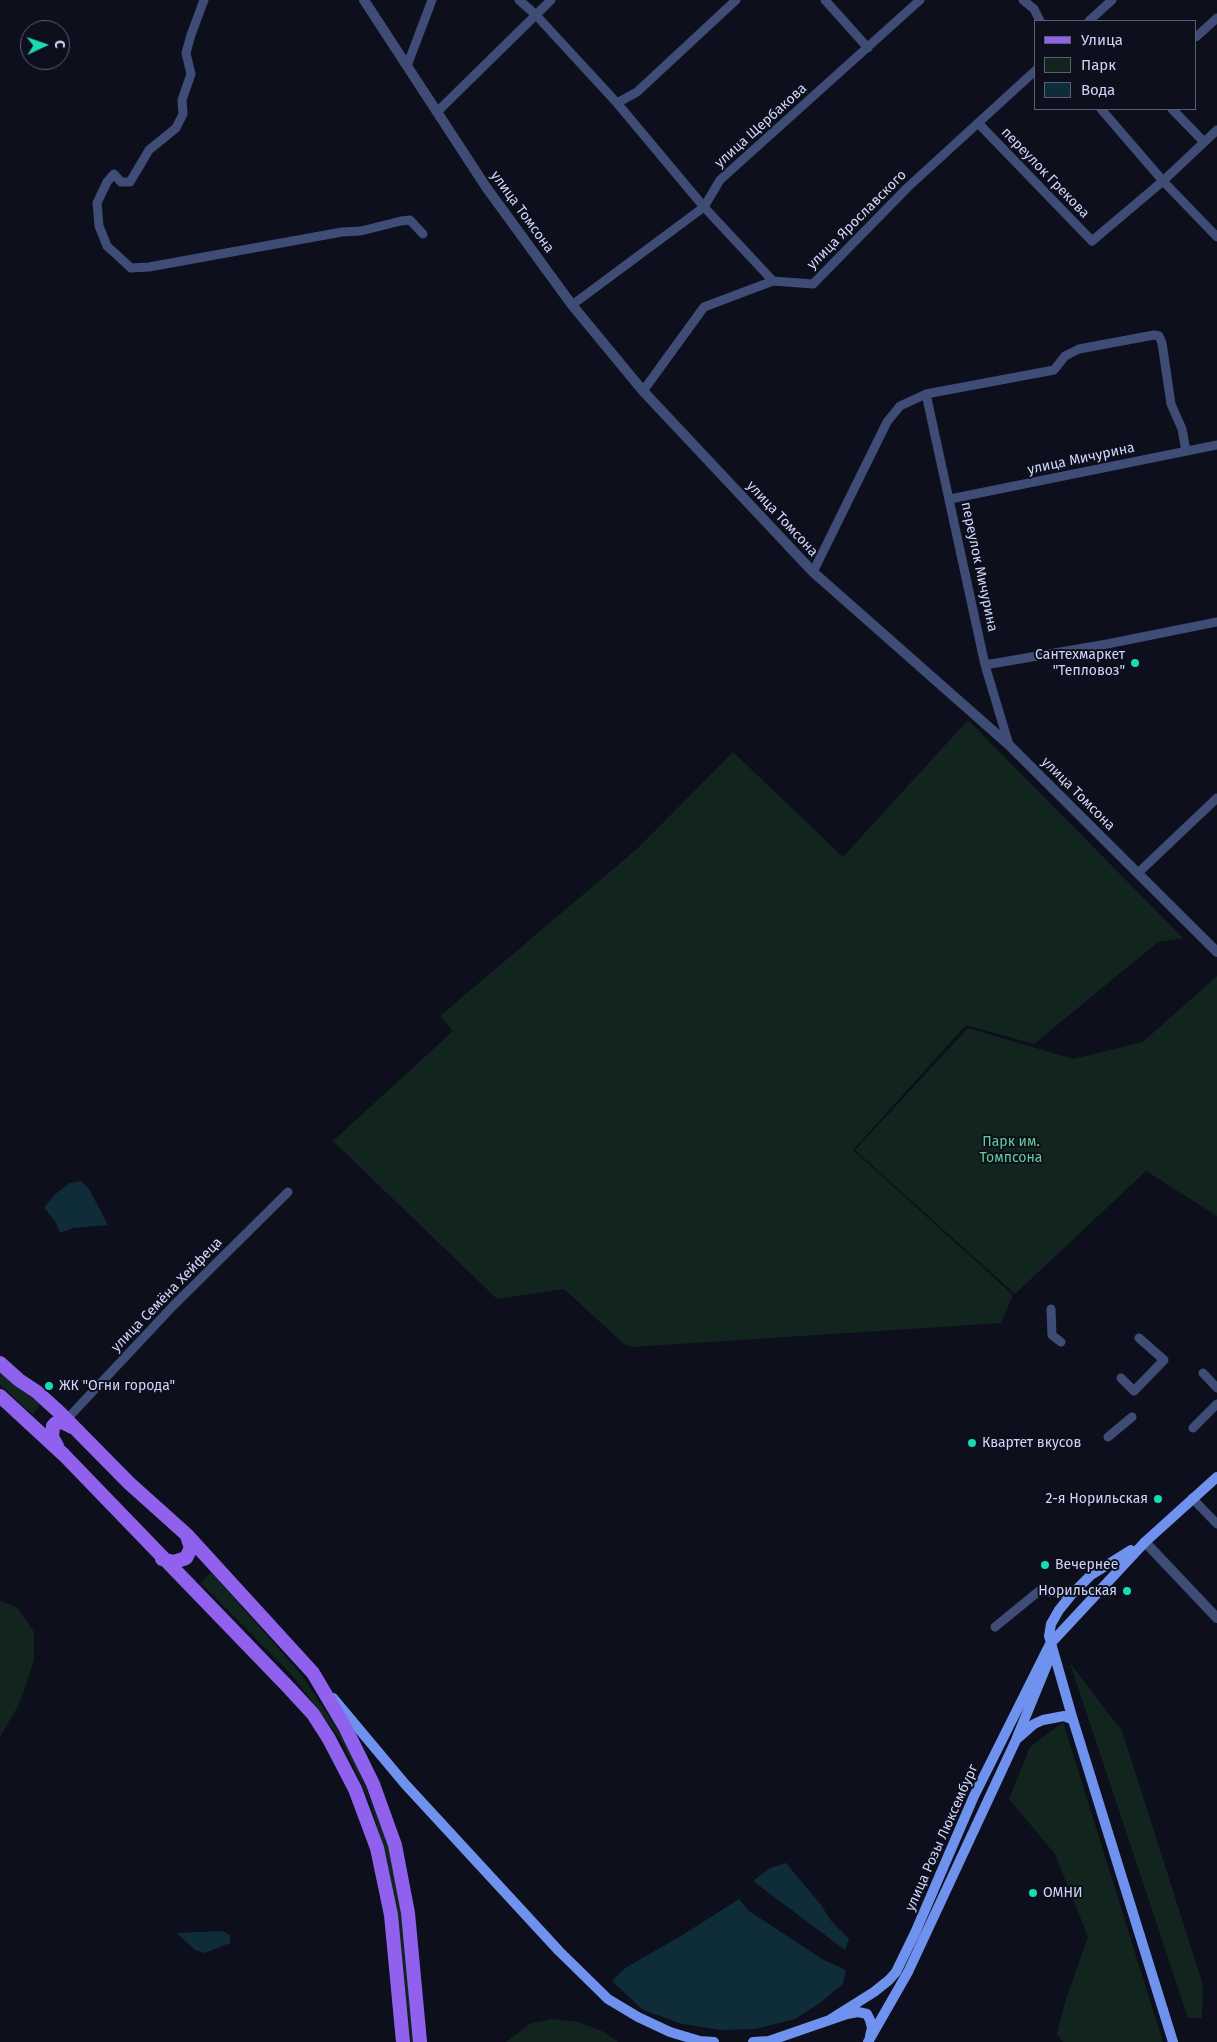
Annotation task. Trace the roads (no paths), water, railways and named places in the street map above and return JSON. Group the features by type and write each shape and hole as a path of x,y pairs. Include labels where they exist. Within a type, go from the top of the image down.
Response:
{"main road":[{"path":"0,1363 67,1419 129,1483 187,1535 313,1673 405,1784 584,1977 608,1998 638,2017 670,2032 700,2041 714,2042"},
{"path":"0,1396 64,1455 162,1559 301,1700 329,1739 356,1789 377,1848 391,1915 404,2042"},
{"path":"64,1455 53,1439 51,1432 53,1426 56,1423 62,1422 81,1433"},
{"name":"улица Розы Люксембург","path":"868,2042 908,1972 919,1935 974,1796 1050,1644 1145,1542 1217,1477"},
{"path":"162,1559 177,1562 188,1556 191,1545 187,1535"},
{"path":"1145,1542 1092,1575 1072,1594 1051,1624 1050,1644 1173,2042"},
{"name":"улица Розы Люксембург","path":"831,2019 874,1992 891,1978 919,1935 1016,1740 1050,1657 1050,1644"},
{"path":"313,1673 345,1727 373,1784 395,1846 408,1913 420,2042"},
{"path":"1016,1740 1034,1724 1043,1720 1064,1716 1073,1720"},
{"path":"974,1796 986,1802"},
{"path":"753,2042 769,2041 852,2012 867,2014 872,2026 868,2042"}],"street":[{"path":"204,0 186,53 191,74 182,100 183,114 176,128 149,150 130,182 121,182 114,174 107,182 96,203 99,226 106,246 131,268 149,267 342,232 361,231 401,221 410,220 423,234"},
{"path":"364,0 393,46"},
{"path":"370,0 393,46"},
{"path":"407,66 432,0"},
{"path":"519,0 535,14 617,103 704,208 773,281"},
{"path":"438,111 551,0"},
{"path":"617,103 637,92 736,0"},
{"path":"825,0 868,48"},
{"name":"улица Щербакова","path":"572,305 704,208 720,180 920,0"},
{"path":"1023,0 1034,9 1040,20"},
{"path":"1090,20 1112,0"},
{"path":"1197,36 1217,18"},
{"name":"улица Томсона","path":"393,46 438,111 486,187 572,305 643,391 813,572 1009,745 1217,952"},
{"name":"улица Ярославского","path":"643,391 704,307 773,281 813,284 908,187 1034,72"},
{"path":"1101,110 1163,181 1217,237"},
{"path":"1173,110 1204,142"},
{"name":"переулок Грекова","path":"978,124 1092,241 1163,181"},
{"path":"1163,181 1217,130"},
{"path":"813,572 887,422 900,406 926,394 1054,370 1065,356 1079,349 1154,335 1159,336 1162,343 1171,404 1182,429 1186,451"},
{"name":"переулок Мичурина","path":"926,394 985,665 1009,745"},
{"name":"улица Мичурина","path":"950,499 1217,445"},
{"path":"985,665 1107,644 1217,622"},
{"path":"1138,873 1217,798"},
{"name":"улица Семёна Хейфеца","path":"67,1419 173,1306 288,1192"},
{"path":"1051,1309 1052,1336 1061,1342"},
{"path":"1121,1378 1134,1390 1164,1360 1139,1338"},
{"path":"1203,1373 1217,1388"},
{"path":"1193,1428 1217,1404"},
{"path":"1108,1437 1132,1417"},
{"path":"1192,1498 1217,1524"},
{"path":"1145,1542 1217,1618"},
{"path":"995,1627 1039,1591 1072,1594"}],"water":[{"path":"81,1181 89,1189 108,1225 73,1228 60,1233 55,1221 44,1208 54,1195 70,1183"},
{"path":"786,1863 821,1905 832,1922 849,1939 845,1950 753,1881 770,1868"},
{"path":"739,1899 749,1911 822,1959 846,1970 843,1984 820,2003 795,2019 755,2029 721,2030 682,2024 643,2010 612,1981 625,1968 681,1936"},
{"path":"222,1931 230,1935 230,1943 205,1953 195,1950 177,1933"}],"place":[{"name":"Сантехмаркет \"Тепловоз\"","path":"1135,663"},
{"name":"ЖК \"Огни города\"","path":"49,1386"},
{"name":"Квартет вкусов","path":"972,1443"},
{"name":"2-я Норильская","path":"1158,1499"},
{"name":"Вечернее","path":"1045,1565"},
{"name":"Норильская","path":"1127,1591"},
{"name":"ОМНИ","path":"1033,1893"}],"park label":[{"name":"Парк им. Томпсона","path":"1011,1150"}]}
